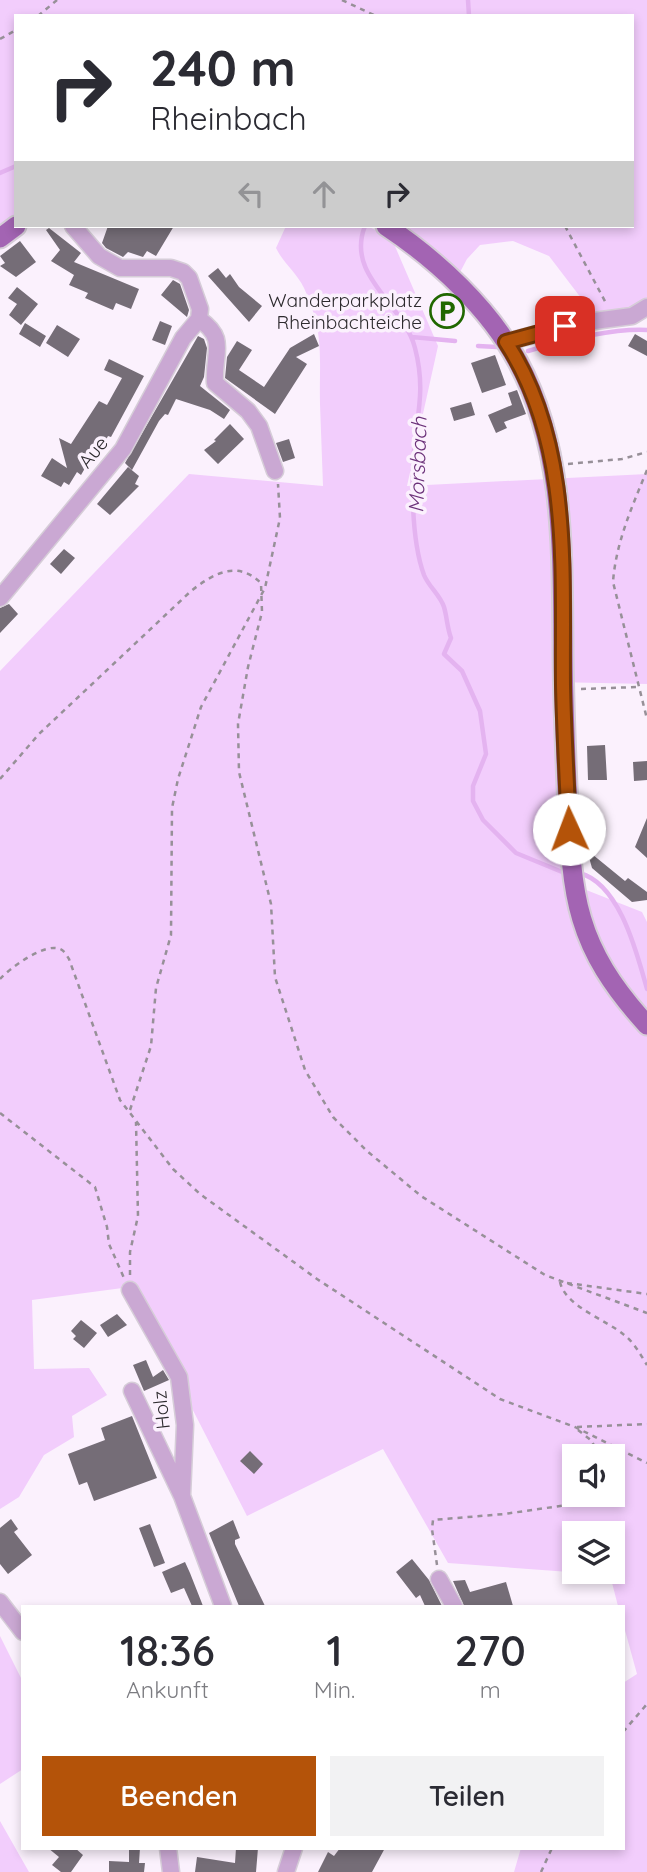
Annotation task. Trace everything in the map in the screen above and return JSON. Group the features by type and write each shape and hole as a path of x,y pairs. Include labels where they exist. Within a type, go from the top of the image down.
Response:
{"main road":[{"path":"388,228 457,286 506,342 529,386 553,464 562,550 563,689 573,883 579,916 586,938 619,992 647,1025"}],"street":[{"path":"76,228 99,256 120,268 172,268 190,278 200,309 199,319 213,329 218,339 215,383 248,411 259,426 275,471"},
{"path":"506,342 579,323 632,316 647,307"},
{"name":"Aue","path":"0,597 123,449 183,338 199,319"},
{"name":"Holz","path":"130,1290 178,1377 185,1425 181,1496"},
{"name":"Holz","path":"132,1391 181,1496 223,1605"},
{"path":"439,1579 453,1605"},
{"path":"0,1602 21,1629"},
{"path":"168,1850 171,1872"},
{"path":"286,1872 293,1850"}],"path":[{"path":"40,14 57,0"},
{"path":"342,0 372,14"},
{"path":"566,228 614,318"},
{"path":"553,464 591,463 647,452"},
{"path":"647,470 622,537 614,582 647,719"},
{"path":"275,471 281,499 280,518 241,704 239,772 271,904 275,977 305,1070 333,1117 399,1179 437,1207 560,1282 647,1313"},
{"path":"0,779 39,734 200,584 221,572 237,569 261,583 263,592 201,707 178,779 172,808 171,935 156,988 151,1046 129,1111"},
{"path":"563,689 638,687"},
{"path":"0,979 33,954 54,948 62,950 69,959 111,1080 129,1111 173,1169 200,1194 317,1279 500,1399 575,1427 647,1463"},
{"path":"0,1113 94,1187 107,1227 109,1244 130,1290"},
{"path":"130,1290 130,1252 138,1216 135,1118"},
{"path":"560,1282 647,1294"},
{"path":"560,1282 562,1289 578,1303 625,1335 647,1365"},
{"path":"575,1427 647,1424"},
{"path":"575,1427 593,1444"},
{"path":"439,1579 433,1520 562,1506"},
{"path":"625,1730 647,1704"},
{"path":"541,1872 551,1850"}],"shaded area":[{"path":"0,0 647,0 647,313 594,315 549,256 513,241 480,245 467,259 458,276 401,228 634,228 634,14 14,14 14,226 0,237"},
{"path":"285,228 371,228 391,237 438,346 407,486 647,474 647,684 553,682 566,882 642,912 647,922 647,1872 514,1872 520,1850 625,1850 625,1682 637,1674 625,1630 625,1605 618,1605 612,1584 625,1584 625,1521 562,1521 562,1571 448,1563 383,1449 247,1516 130,1287 32,1300 34,1369 89,1368 107,1395 72,1416 74,1437 44,1455 19,1497 0,1509 0,671 189,474 323,486 318,332 311,304 298,278 276,248"},
{"path":"0,1636 21,1678 21,1770 0,1784"},
{"path":"0,1821 29,1872 0,1872"}],"building":[{"path":"49,228 81,253 74,262 139,289 131,309 116,303 113,310 85,298 88,293 69,285 74,275 51,261 60,250 46,230"},
{"path":"107,228 173,228 156,256 147,251 143,257 128,252 123,257 102,243"},
{"path":"20,241 36,262 16,277 0,266 5,263 0,256"},
{"path":"218,268 226,278 230,274 239,287 262,306 249,322 208,276"},
{"path":"173,280 180,284 189,310 187,317 161,295"},
{"path":"17,287 38,304 21,325 9,315 17,304 8,298"},
{"path":"160,321 172,326 165,345 152,340"},
{"path":"25,323 46,336 40,347 19,334"},
{"path":"57,325 80,339 68,357 46,343"},
{"path":"314,334 319,346 296,357 307,364 275,414 225,378 227,357 237,341 252,350 239,370 264,387 290,348"},
{"path":"635,334 647,341 647,356 628,346"},
{"path":"198,336 204,339 207,348 204,377 200,386 230,410 224,419 210,410 176,399 168,415 165,414 159,421 132,470 125,463"},
{"path":"495,355 506,385 482,393 471,363"},
{"path":"109,359 144,376 111,437 108,436 99,453 95,451 81,475 77,472 69,485 64,482 61,487 41,476 52,458 67,468 59,438 71,444 99,401 107,405 122,378 104,370"},
{"path":"517,390 526,414 504,422 507,428 496,433 488,415 512,405 508,393"},
{"path":"471,402 475,415 454,421 450,408"},
{"path":"230,424 244,439 218,464 204,450 216,441 214,440"},
{"path":"289,439 295,458 283,462 276,443"},
{"path":"128,467 139,476 135,484 139,486 110,515 97,504"},
{"path":"64,549 75,558 61,574 50,564"},
{"path":"9,604 18,614 0,633 0,608"},
{"path":"605,745 607,780 588,780 587,746"},
{"path":"647,761 647,780 634,781 633,762"},
{"path":"647,818 647,858 635,847"},
{"path":"587,850 625,881 628,878 647,892 647,900 632,902 592,868"},
{"path":"117,1314 127,1325 108,1337 100,1325"},
{"path":"81,1320 97,1333 84,1348 73,1339 76,1336 71,1331"},
{"path":"146,1360 153,1377 163,1370 169,1380 144,1391 133,1365"},
{"path":"132,1416 157,1478 94,1501 87,1482 79,1485 68,1454 105,1440 101,1428"},
{"path":"250,1451 263,1464 254,1474 240,1461"},
{"path":"11,1519 18,1529 14,1532 32,1555 8,1574 0,1564 0,1528"},
{"path":"233,1520 240,1538 235,1540 235,1544 265,1605 239,1605 209,1533"},
{"path":"150,1524 165,1563 154,1567 139,1528"},
{"path":"412,1559 429,1580 442,1605 425,1605 420,1595 416,1598 396,1572"},
{"path":"185,1562 203,1605 192,1605 184,1588 171,1593 162,1572"},
{"path":"465,1580 470,1592 506,1582 513,1605 464,1605 453,1581"},
{"path":"50,1850 77,1850 83,1855 71,1872 61,1872 52,1865 59,1857"},
{"path":"129,1850 140,1850 139,1863 145,1863 144,1872 109,1872 109,1861 129,1862"},
{"path":"236,1850 258,1850 256,1872 195,1872 197,1857 235,1863"},
{"path":"338,1850 384,1850 372,1872 318,1872 328,1852 334,1856"}],"waterway":[{"path":"468,0 469,14"},
{"name":"Morsbach","path":"0,173 14,167"},
{"name":"Morsbach","path":"365,228 361,244 369,275 400,317 415,348 420,379 413,477 415,535 424,575 445,611 451,638 444,654 462,671 480,711 486,754 473,786 473,801 483,820 516,853 567,874"},
{"path":"528,351 603,333 647,330"},
{"path":"412,337 455,341"},
{"path":"478,346 497,347"},
{"name":"Morsbach","path":"579,873 593,879 606,890 616,905 632,940 647,989"}],"place":[{"name":"Wanderparkplatz Rheinbachteiche","path":"447,311"}],"route":[{"path":"565,326 506,342 522,370 541,420 553,464 557,492 562,550 563,689 569,829"}]}
